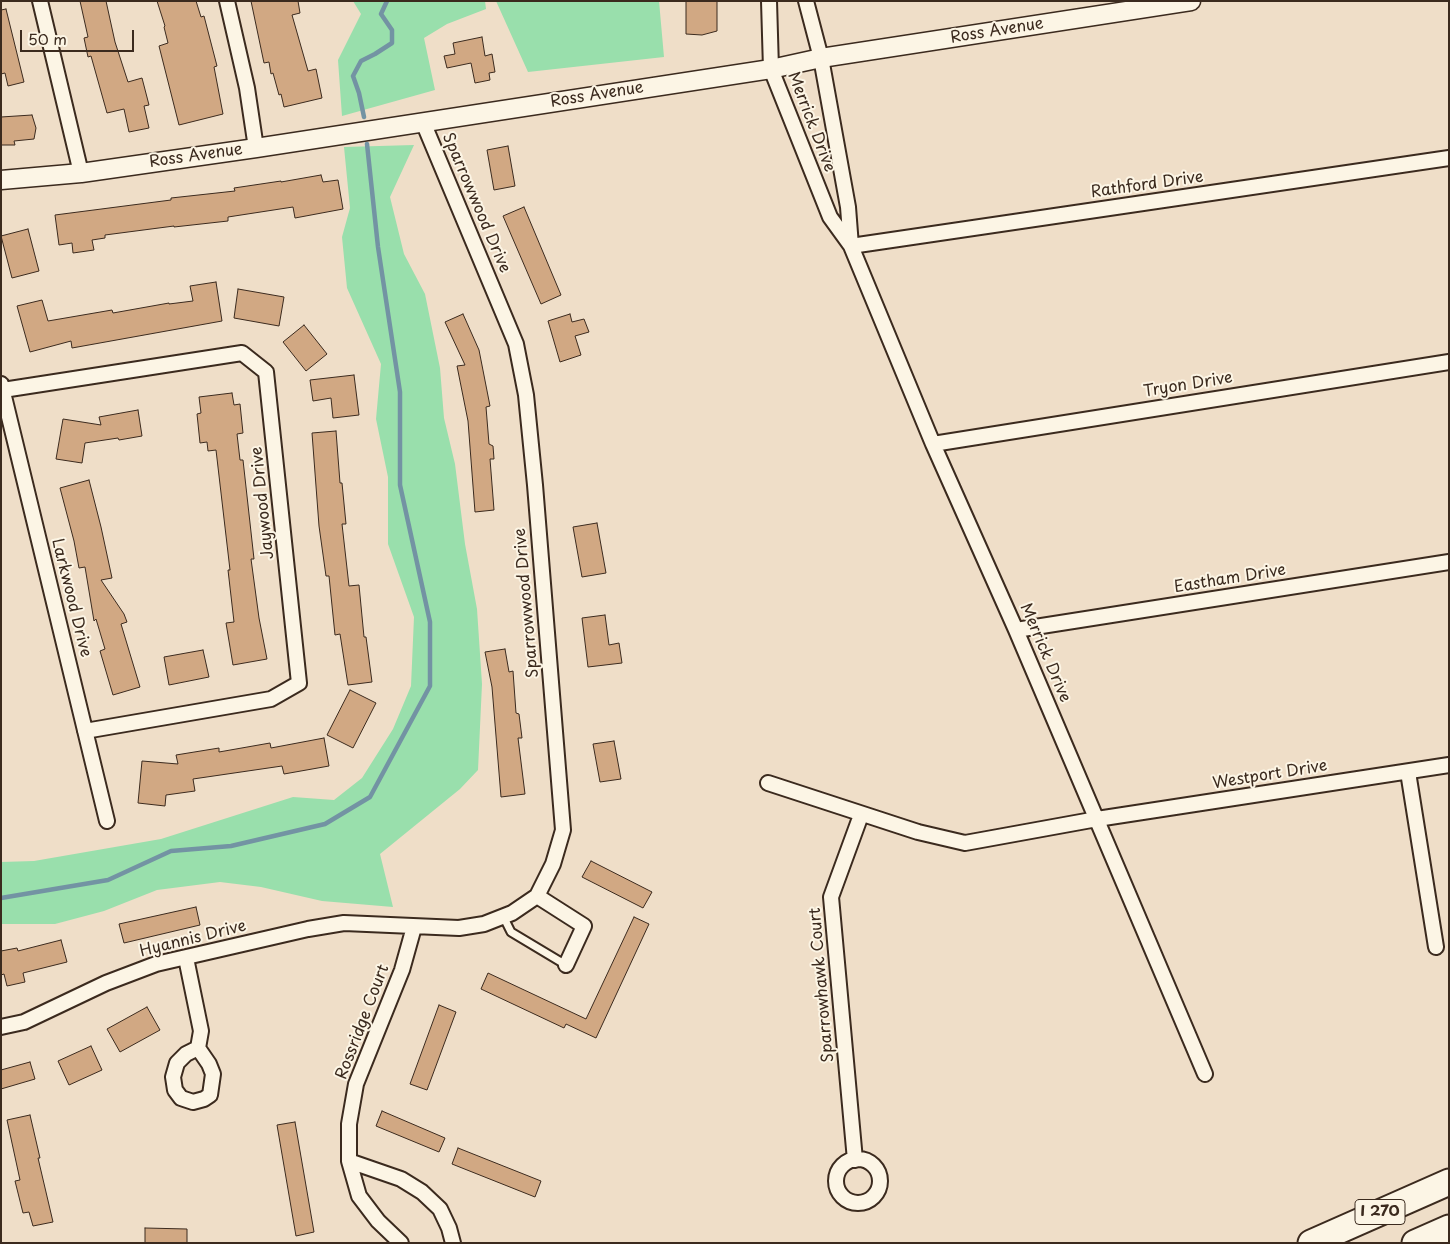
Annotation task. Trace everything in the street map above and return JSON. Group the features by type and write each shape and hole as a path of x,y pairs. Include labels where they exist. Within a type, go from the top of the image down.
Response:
{"highway":[{"name":"I 270","path":"1311,1243 1449,1182"},
{"name":"I 270","path":"1415,1243 1449,1228"}],"street":[{"path":"40,1 81,173"},
{"path":"227,1 247,88 256,148"},
{"name":"Merrick Drive","path":"769,1 771,69 830,217 851,246 933,444 1016,630 1205,1074"},
{"name":"Merrick Drive","path":"806,1 821,58 848,207 851,246"},
{"name":"Ross Avenue","path":"1,180 81,173 256,148 771,69 821,58 1191,1"},
{"name":"Sparrowwood Drive","path":"344,923 460,928 484,924 503,916 536,896 553,864 563,830 535,485 526,395 516,344 423,122"},
{"name":"Rathford Drive","path":"851,246 1449,158"},
{"name":"Jaywood Drive","path":"2,387 242,353 266,372 298,684 271,699 85,731"},
{"name":"Tryon Drive","path":"933,444 1449,362"},
{"name":"Larkwood Drive","path":"2,387 107,821"},
{"name":"Eastham Drive","path":"1016,630 1449,562"},
{"name":"Westport Drive","path":"1097,819 1449,765"},
{"path":"1408,772 1436,947"},
{"path":"768,783 860,815 965,843 1097,819"},
{"name":"Sparrowhawk Court","path":"855,1160 831,897 860,815"},
{"path":"536,896 584,926 566,965"},
{"name":"Hyannis Drive","path":"1,1027 24,1022 106,983 148,967 308,929 344,923"},
{"name":"Rossridge Court","path":"401,1243 378,1221 359,1196 350,1161 349,1124 356,1084 402,970 414,927"},
{"path":"186,958 201,1031 198,1048"},
{"path":"350,1161 401,1179 422,1192 440,1209 449,1228 453,1243"}],"lane":[{"path":"503,916 511,932 566,965"}],"green space":[{"path":"353,1 485,1 486,9 447,24 424,38 435,90 342,116 338,60 361,14"},
{"path":"496,1 659,1 664,57 528,72"},
{"path":"414,145 390,197 404,254 425,294 440,368 444,418 455,464 465,544 477,609 482,684 478,770 460,789 380,854 393,907 322,901 261,887 220,882 157,890 104,911 55,924 1,924 1,862 34,861 161,839 293,797 334,800 362,778 393,729 411,686 414,617 388,544 388,477 376,419 381,364 347,288 342,237 350,208 344,147"}],"building":[{"path":"80,1 106,1 115,42 128,82 142,78 149,105 144,106 149,128 129,132 124,109 107,113 91,56 88,57 84,38 88,37"},
{"path":"157,1 196,1 201,17 204,16 217,66 214,67 223,114 179,125 159,46 168,43"},
{"path":"251,1 298,1 300,13 292,15 308,71 316,69 322,98 284,107 273,73 271,74 269,62 264,63"},
{"path":"686,1 717,1 717,31 702,35 686,34"},
{"path":"6,9 24,82 8,86 5,73 1,74 1,10"},
{"path":"482,37 485,56 492,54 495,72 489,73 490,80 475,83 471,63 447,68 444,56 455,54 453,43"},
{"path":"32,115 36,128 34,139 14,141 15,145 1,145 1,117"},
{"path":"508,146 515,186 494,190 487,150"},
{"path":"321,175 323,182 338,180 343,209 295,218 293,207 228,217 228,221 105,235 105,238 92,240 94,250 73,253 72,243 59,245 55,215 171,200 171,198 235,191 234,188"},
{"path":"524,207 561,295 541,304 503,216"},
{"path":"28,229 39,271 12,278 1,236"},
{"path":"216,282 222,321 72,348 71,341 30,352 17,306 42,300 48,321 112,310 113,313 169,303 193,301 190,286"},
{"path":"238,289 284,297 279,326 234,318"},
{"path":"463,314 479,350 490,406 486,407 489,444 493,446 494,459 490,459 494,510 475,512 468,421 457,366 465,365 445,322"},
{"path":"570,314 572,322 584,319 589,332 575,336 581,355 560,362 548,321"},
{"path":"304,325 327,354 306,371 283,342"},
{"path":"354,375 359,415 333,418 331,398 313,401 310,380"},
{"path":"232,393 234,405 240,404 243,433 237,434 240,460 243,460 254,559 251,559 267,659 233,665 226,623 234,622 228,570 230,570 216,450 208,451 207,442 200,443 197,414 201,413 199,397"},
{"path":"138,410 142,436 85,443 82,463 56,459 63,419 101,425 99,417"},
{"path":"336,431 340,483 342,483 346,524 342,524 349,586 359,585 364,637 366,637 372,682 348,685 340,634 335,635 329,576 326,576 319,526 312,433"},
{"path":"89,480 112,578 101,580 124,614 127,622 121,624 140,687 113,695 100,651 105,649 96,619 94,621 85,567 79,568 60,488"},
{"path":"597,523 606,573 582,577 573,527"},
{"path":"605,615 609,645 619,643 622,663 588,667 582,618"},
{"path":"505,649 509,672 513,671 516,713 519,714 522,738 518,738 525,794 501,797 492,687 485,652"},
{"path":"203,650 209,677 169,685 164,657"},
{"path":"350,690 376,703 353,748 327,735"},
{"path":"324,738 329,766 284,774 282,766 193,779 195,791 166,795 165,806 138,803 142,761 178,764 176,755 219,748 219,752 270,743 271,748"},
{"path":"614,741 621,779 600,782 593,744"},
{"path":"591,861 652,892 643,908 582,877"},
{"path":"196,907 200,925 124,943 119,924"},
{"path":"634,917 649,924 596,1038 566,1024 564,1028 481,989 488,973 586,1019"},
{"path":"61,940 67,962 23,973 25,982 7,986 4,974 1,975 1,951 17,948 18,951"},
{"path":"439,1005 456,1012 427,1090 410,1084"},
{"path":"147,1007 160,1030 120,1052 107,1029"},
{"path":"91,1046 102,1070 69,1085 58,1061"},
{"path":"30,1062 35,1079 1,1089 1,1070"},
{"path":"382,1111 445,1138 439,1152 376,1126"},
{"path":"30,1115 53,1222 33,1226 29,1212 23,1213 15,1181 20,1180 7,1120"},
{"path":"295,1122 314,1232 296,1236 277,1125"},
{"path":"458,1148 541,1181 535,1197 452,1164"},
{"path":"145,1228 187,1229 187,1243 145,1243"}],"waterway":[{"path":"364,117 353,76 361,61 392,43 392,30 381,14 387,1"},
{"path":"1,898 108,880 171,851 231,846 325,824 370,797 430,686 430,622 400,485 400,392 378,247 367,144"}]}
